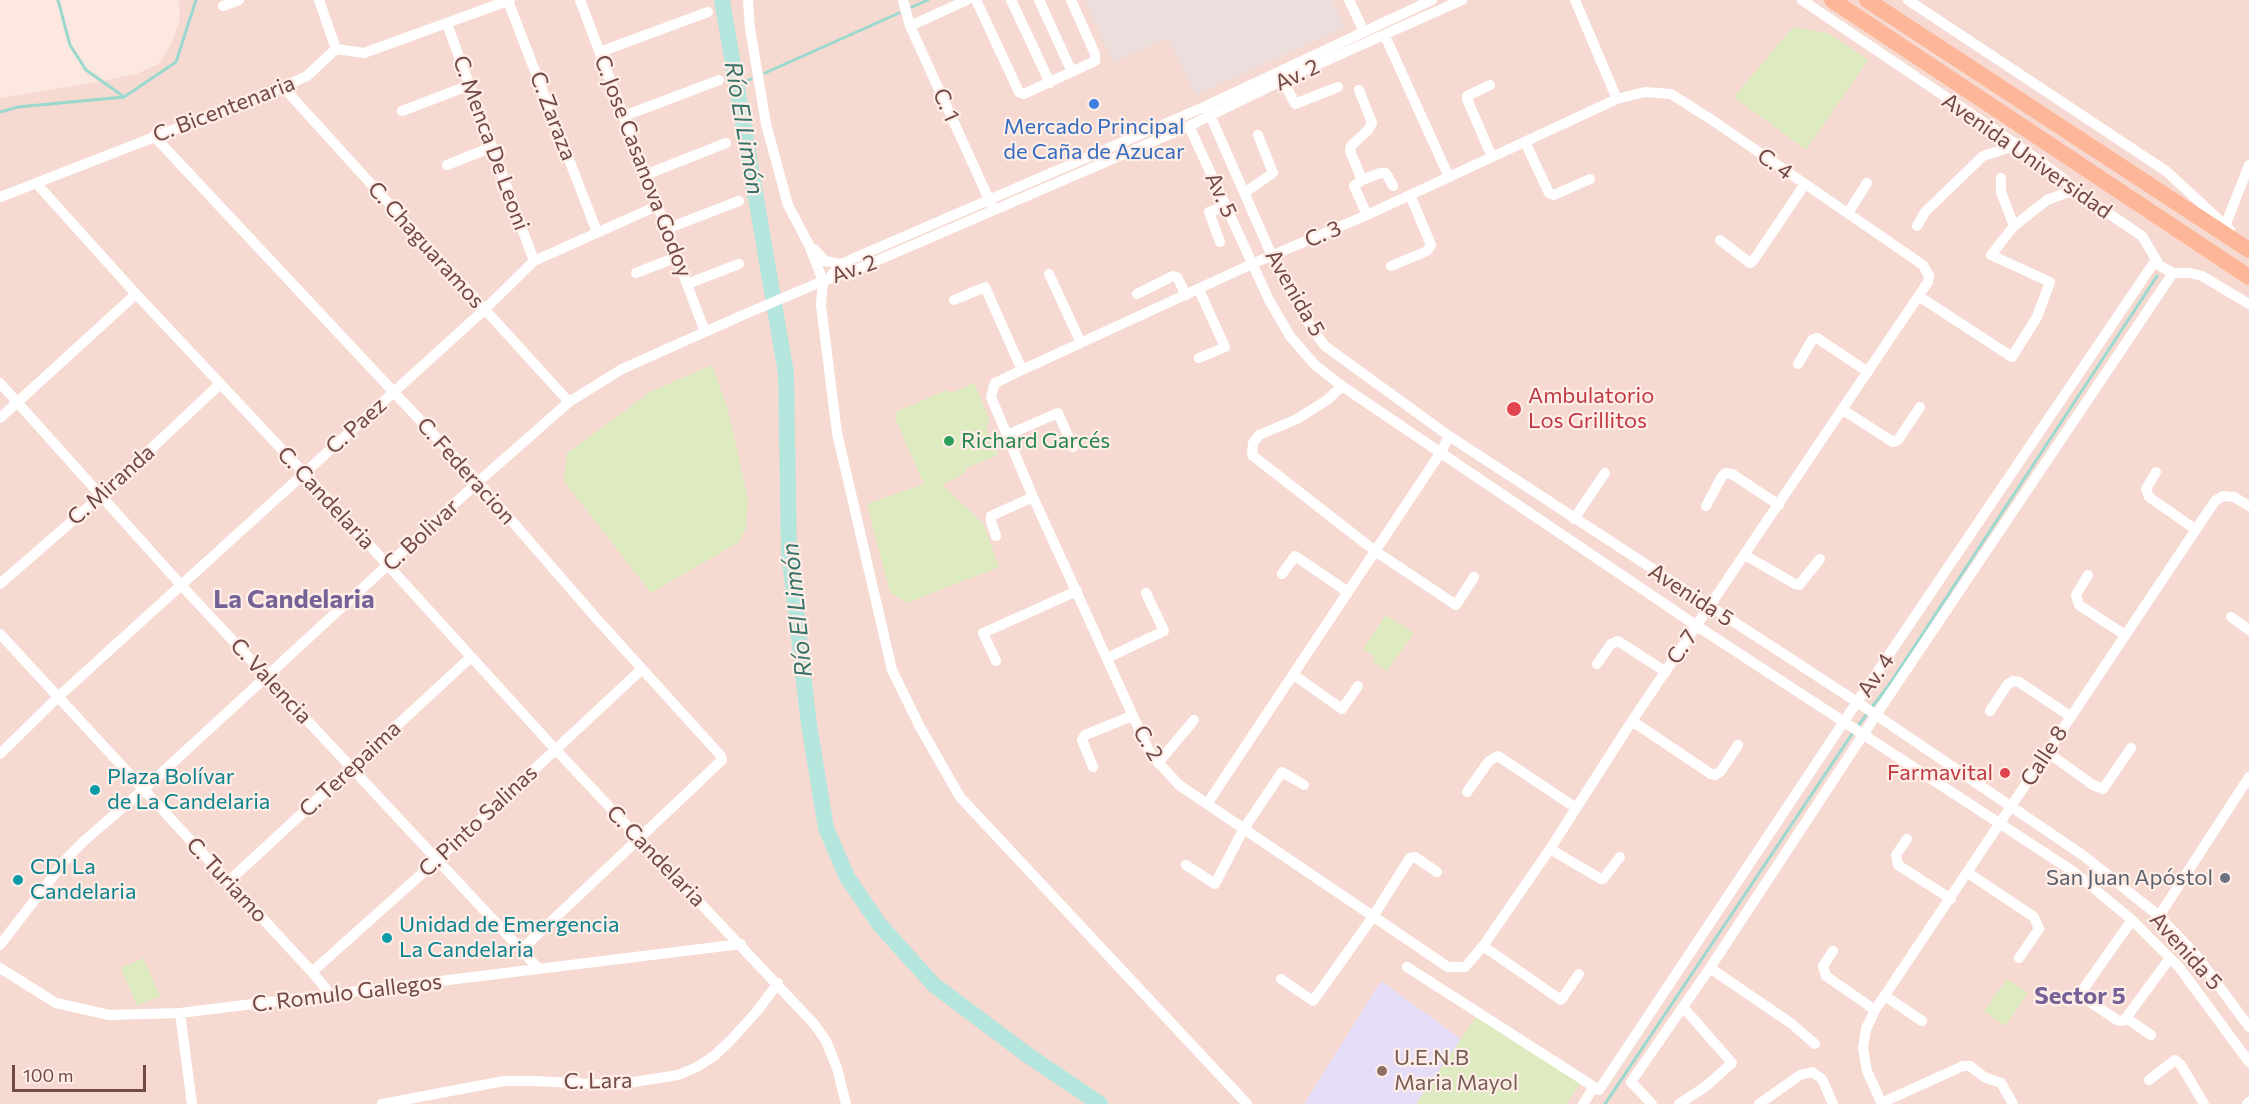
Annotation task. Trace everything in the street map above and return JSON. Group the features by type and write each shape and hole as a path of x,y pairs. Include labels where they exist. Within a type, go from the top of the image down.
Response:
{"main road":[{"name":"Avenida Universidad","path":"1832,0 2249,277"},
{"name":"Avenida Universidad","path":"1867,0 2249,250"}],"street":[{"path":"223,6 239,0"},
{"path":"319,0 336,49 364,53 509,0"},
{"name":"C. Zaraza","path":"509,0 597,231"},
{"name":"C. Jose Casanova Godoy","path":"580,0 705,332"},
{"path":"748,0 750,28 766,124 788,204 809,245 822,281 821,305 837,434 892,670 920,727 960,797 1247,1104"},
{"name":"C. 1","path":"903,0 910,26 991,204"},
{"path":"910,26 967,0"},
{"path":"976,0 1019,92 1024,94 1095,61 1095,54 1071,0"},
{"path":"1011,0 1050,83"},
{"path":"1039,0 1072,72"},
{"path":"1349,0 1364,32"},
{"name":"Av. 2","path":"822,281 852,260 1189,126 1208,111 1432,0"},
{"name":"Av. 2","path":"822,281 860,268 991,204 1385,36 1462,0"},
{"path":"1575,0 1617,99"},
{"name":"Avenida Universidad","path":"1802,0 2017,146 2064,179 2074,190 2142,237 2160,267 2173,273 2202,276 2249,304"},
{"path":"1908,0 2166,171 2249,245"},
{"path":"600,52 708,12"},
{"name":"C. Menca De Leoni","path":"447,24 534,261"},
{"path":"1385,36 1449,177"},
{"name":"C. Bicentenaria","path":"0,197 283,87 307,76 336,49"},
{"path":"624,116 719,80"},
{"path":"1283,80 1295,104 1338,87"},
{"path":"402,111 470,85"},
{"path":"1490,86 1467,96 1467,99 1492,157"},
{"name":"C. Chaguaramos","path":"283,87 569,402"},
{"path":"1359,90 1372,123 1351,146 1350,151 1362,180"},
{"name":"C. 4","path":"1617,99 1645,92 1671,94 1923,265"},
{"name":"C. 3","path":"995,383 1617,99"},
{"name":"Avenida 5","path":"1208,111 1272,256 1311,327 1325,346 1449,436 1857,702 2084,856 2159,916 2196,955 2249,1028"},
{"name":"Av. 5","path":"1189,126 1252,264"},
{"path":"1244,193 1273,173 1258,135"},
{"name":"C. Federacion","path":"154,136 478,482 721,756 722,760 638,838"},
{"path":"1526,142 1548,193 1554,195 1590,179"},
{"path":"645,175 726,143"},
{"path":"1917,226 1925,212 1983,156 2017,146"},
{"path":"447,165 492,147"},
{"path":"2225,226 2249,165"},
{"path":"1367,215 1354,186 1362,180 1386,173 1392,186"},
{"path":"2001,178 2001,192 2014,226"},
{"name":"C. Candelaria","path":"36,183 555,749 741,944"},
{"path":"1848,213 1867,183"},
{"path":"1720,240 1750,263 1805,184"},
{"path":"1920,297 2012,357 2037,317 2050,282 1991,255 2014,226 2048,200 2074,190"},
{"path":"1391,266 1427,251 1431,246 1410,195"},
{"path":"666,229 739,201"},
{"name":"C. Paez","path":"0,754 58,697 534,261 657,206"},
{"path":"1220,242 1209,212 1226,206"},
{"path":"809,245 831,264 852,260"},
{"path":"636,273 677,257"},
{"name":"Av. 4","path":"1583,1104 1596,1089 2155,261"},
{"path":"687,284 739,264"},
{"name":"Avenida 5","path":"1252,264 1290,336 1315,365 1342,387 1442,452 1697,626 2074,872 2132,920 2179,967 2249,1062"},
{"name":"C. 7","path":"1465,967 1550,849 1632,721 1920,297 1929,276 1923,265"},
{"name":"Av. 4","path":"1652,1104 1631,1082 1710,968 1863,735 2173,273"},
{"path":"1049,274 1081,343"},
{"path":"1137,294 1173,276 1177,278 1186,296"},
{"name":"C. Bolivar","path":"0,945 68,857 84,841 569,402 622,369 822,281"},
{"path":"954,300 985,287 1023,370"},
{"path":"1198,290 1225,347 1198,358"},
{"path":"0,418 136,294"},
{"path":"1798,364 1812,340 1818,338 1868,372"},
{"name":"C. Valencia","path":"0,383 181,585 539,969"},
{"name":"C. 2","path":"995,383 991,397 1033,497 1132,716 1150,753 1158,763 1179,785 1372,918 1448,967 1465,967"},
{"name":"C. Miranda","path":"0,584 101,496 220,384"},
{"path":"1342,387 1327,400 1297,419 1258,435 1253,443 1252,455 1375,551 1456,605 1474,577"},
{"path":"1843,410 1893,442 1898,440 1920,407"},
{"path":"1007,435 1058,413 1072,447"},
{"path":"1207,804 1442,452 1449,436"},
{"path":"2156,472 2145,489 2149,497 2195,528"},
{"path":"1574,519 1605,473"},
{"path":"1706,506 1722,476 1726,473 1732,474 1779,505"},
{"name":"Calle 8","path":"1881,1104 1867,1071 1863,1048 1866,1029 1875,1010 2215,501 2223,495 2234,497 2249,506"},
{"path":"996,536 991,516 1033,497"},
{"path":"1745,555 1799,585 1820,559"},
{"path":"1282,574 1295,556 1348,592"},
{"path":"2088,575 2076,595 2079,605 2125,635"},
{"path":"996,661 983,633 1077,591"},
{"path":"1107,658 1164,631 1146,593"},
{"path":"2231,617 2249,630"},
{"name":"C. Turiamo","path":"0,634 229,881 331,995"},
{"path":"1597,664 1611,644 1618,641 1666,672"},
{"name":"C. Terepaima","path":"229,881 471,657"},
{"name":"C. Pinto Salinas","path":"312,972 436,861 642,669"},
{"path":"1294,675 1342,709 1358,686"},
{"path":"1990,711 2007,685 2013,681 2019,682 2070,716"},
{"path":"1093,767 1082,740 1084,735 1132,716"},
{"path":"1158,763 1194,720"},
{"path":"1632,721 1715,775 1721,771 1738,745"},
{"path":"2047,752 2093,785 2103,789 2132,748"},
{"path":"1467,792 1489,761 1498,756 1576,808"},
{"path":"1186,865 1215,884 1243,830 1282,772 1304,785"},
{"path":"2159,916 2249,777"},
{"path":"521,950 638,838"},
{"path":"1907,839 1896,855 1898,865 1951,899"},
{"path":"1550,849 1600,879 1603,879 1620,857"},
{"path":"1281,979 1313,1001 1372,918 1410,858 1414,857 1437,872"},
{"path":"1968,873 2034,917 2039,929 2019,958"},
{"path":"2132,920 2084,988 2083,994 2087,1000 2117,1020 2126,1018 2170,958"},
{"path":"741,944 815,1024 826,1041 837,1068 846,1104"},
{"name":"C. Romulo Gallegos","path":"0,968 56,1003 110,1015 180,1013 741,944"},
{"path":"1483,945 1561,1000 1579,974"},
{"path":"1833,951 1823,966 1826,976 1875,1010"},
{"path":"1407,967 1596,1089"},
{"path":"1710,968 1792,1024 1815,1044"},
{"name":"C. Lara","path":"382,1104 504,1082 534,1081 615,1085 678,1075 697,1067 722,1048 758,1010 778,983"},
{"path":"1885,996 1922,1020"},
{"path":"1680,1104 1705,1088 1732,1064 1683,1007"},
{"path":"180,1013 192,1104"},
{"path":"2126,1018 2151,1035"},
{"path":"2149,1080 2175,1060 2181,1065 2204,1104"},
{"path":"1881,1104 1963,1066 1970,1066 1984,1077 2001,1083 2013,1104"},
{"path":"1759,1104 1800,1075 1812,1072 1822,1079 1833,1104"}],"shaded area":[{"path":"179,0 2249,0 2249,1104 0,1104 0,98 136,74 159,64 172,42 180,19"},
{"path":"1085,0 1332,0 1345,27 1196,95 1168,38 1113,62"},
{"name":"U.E.N.B Maria Mayol","path":"1381,981 1461,1039 1416,1104 1304,1104"}],"green space":[{"path":"1793,27 1828,33 1868,60 1806,150 1734,97"},
{"path":"712,365 728,410 748,499 746,528 739,542 651,593 564,481 567,453 652,391"},
{"path":"974,383 990,421 986,426 998,455 966,468 966,472 942,485 983,523 999,567 907,603 890,592 867,504 924,484 895,418 896,412 946,390 951,393"},
{"path":"1386,615 1414,633 1387,671 1372,662 1375,657 1363,649"},
{"path":"143,958 160,996 137,1006 121,968"},
{"path":"2007,979 2028,993 2005,1026 1984,1011"},
{"path":"1479,1013 1583,1080 1566,1104 1416,1104"}],"waterway":[{"path":"58,0 70,45 86,70 123,96"},
{"path":"0,112 18,107 124,97 176,62 196,0"},
{"name":"Río El Limón","path":"722,0 786,373 789,551 809,725 826,828 847,877 879,924 934,985 1029,1056 1100,1104"},
{"path":"912,7 928,0"},
{"path":"765,73 899,13"},
{"path":"736,86 751,79"},
{"path":"1872,707 1889,685 2157,276"},
{"path":"1858,726 1866,715"},
{"path":"1605,1104 1852,734"}],"place":[{"name":"Mercado Principal de Caña de Azucar","path":"1094,104"},
{"name":"Ambulatorio Los Grillitos","path":"1514,409"},
{"name":"Richard Garcés","path":"949,441"},
{"name":"Farmavital","path":"2005,773"},
{"name":"Plaza Bolívar de La Candelaria","path":"95,790"},
{"name":"San Juan Apóstol","path":"2225,878"},
{"name":"CDI La Candelaria","path":"18,880"},
{"name":"Unidad de Emergencia La Candelaria","path":"387,938"},
{"name":"U.E.N.B Maria Mayol","path":"1382,1071"}],"district":[{"name":"La Candelaria","path":"294,599"},
{"name":"Sector 5","path":"2080,996"}]}
